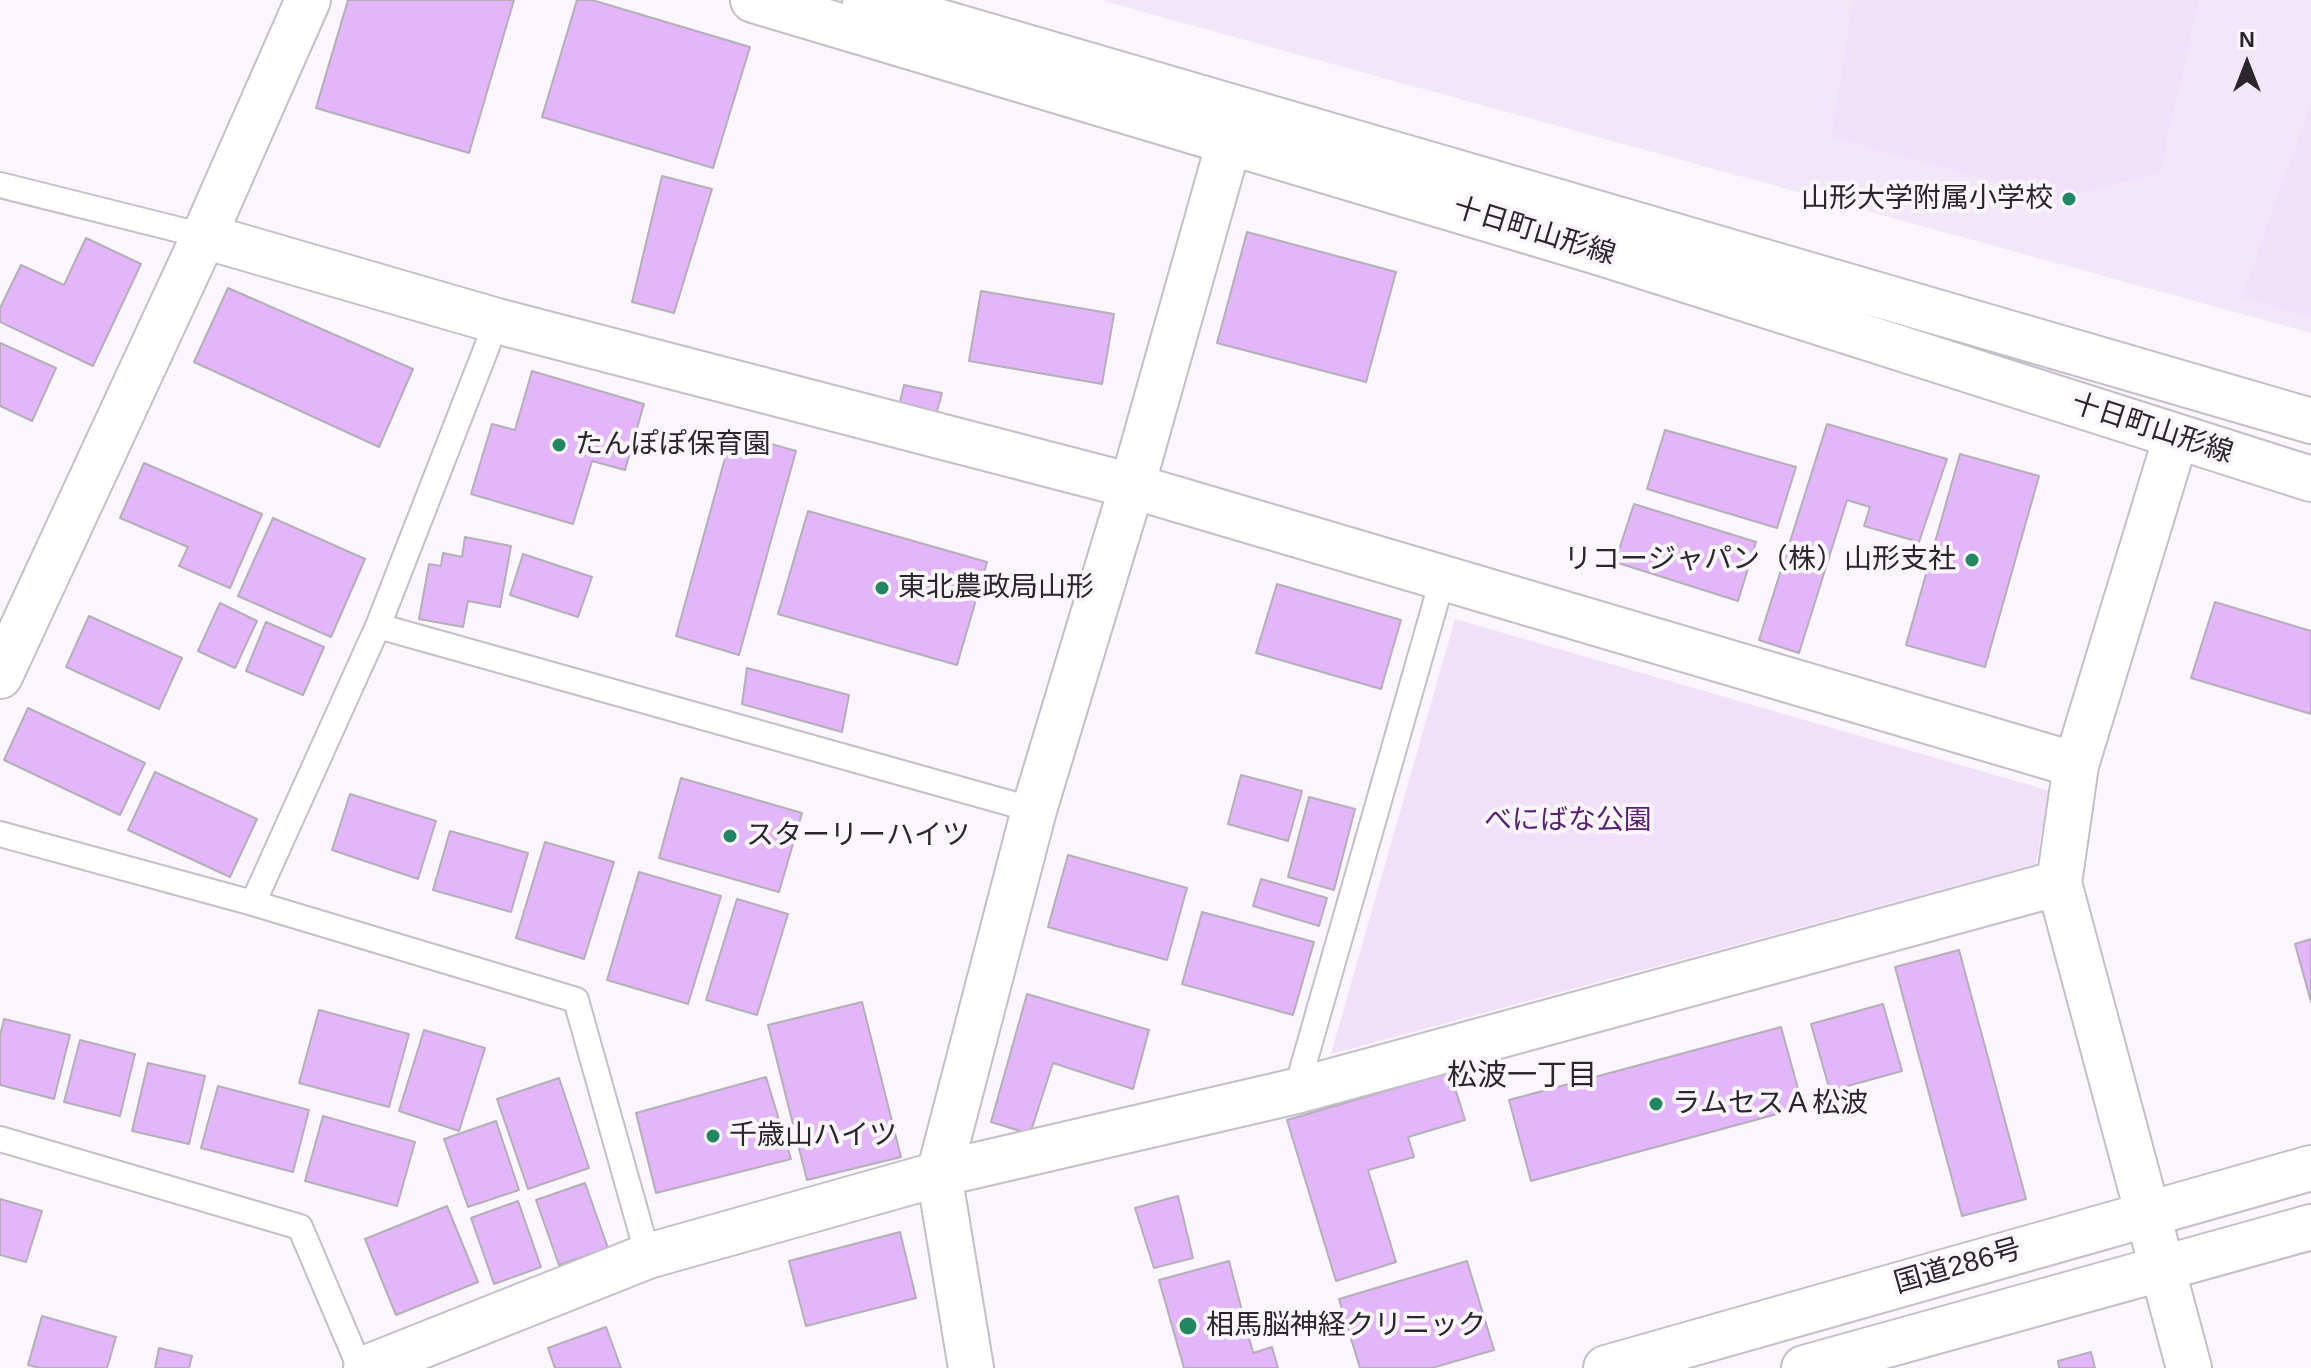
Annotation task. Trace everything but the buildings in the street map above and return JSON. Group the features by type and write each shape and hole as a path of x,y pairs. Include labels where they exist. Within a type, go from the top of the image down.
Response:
{"main road":[{"path":"0,676 204,236 308,0"},
{"name":"十日町山形線","path":"753,0 1230,139 1601,253 2311,479"},
{"name":"十日町山形線","path":"865,0 2311,421"},
{"path":"971,1368 939,1174 1034,810 1132,486 1230,139"},
{"path":"204,236 497,321 1132,486 2076,765"},
{"path":"2176,437 2076,765 2059,883 2189,1368"},
{"path":"366,1368 648,1256 939,1174 1296,1091 2059,883"},
{"name":"国道286号","path":"1606,1368 2146,1212 2311,1168"},
{"name":"国道286号","path":"1804,1368 2311,1227"}],"lane":[{"path":"0,185 204,236"},
{"path":"253,903 378,626 497,321"},
{"path":"1296,1091 1443,577"},
{"path":"378,626 1034,810"},
{"path":"0,834 253,903 576,1000 648,1256"},
{"path":"0,1139 300,1227 360,1368"}],"shaded area":[{"name":"山形大学附属小学校","path":"1101,0 2311,0 2311,333 1114,4"}],"green space":[{"path":"1853,0 2199,0 2159,174 2054,198 1832,137"},
{"path":"2311,104 2311,317 2242,297"},
{"name":"べにばな公園","path":"1455,619 2050,791 2036,864 1331,1054"}],"place":[{"name":"山形大学附属小学校","path":"2069,199"},
{"name":"たんぽぽ保育園","path":"559,445"},
{"name":"リコージャパン（株）山形支社","path":"1972,560"},
{"name":"東北農政局山形","path":"882,588"},
{"name":"スターリーハイツ","path":"730,836"},
{"name":"ラムセスＡ松波","path":"1656,1104"},
{"name":"千歳山ハイツ","path":"713,1136"},
{"name":"相馬脳神経クリニック","path":"1188,1326"}],"district":[{"name":"松波一丁目","path":"1522,1077"}]}
